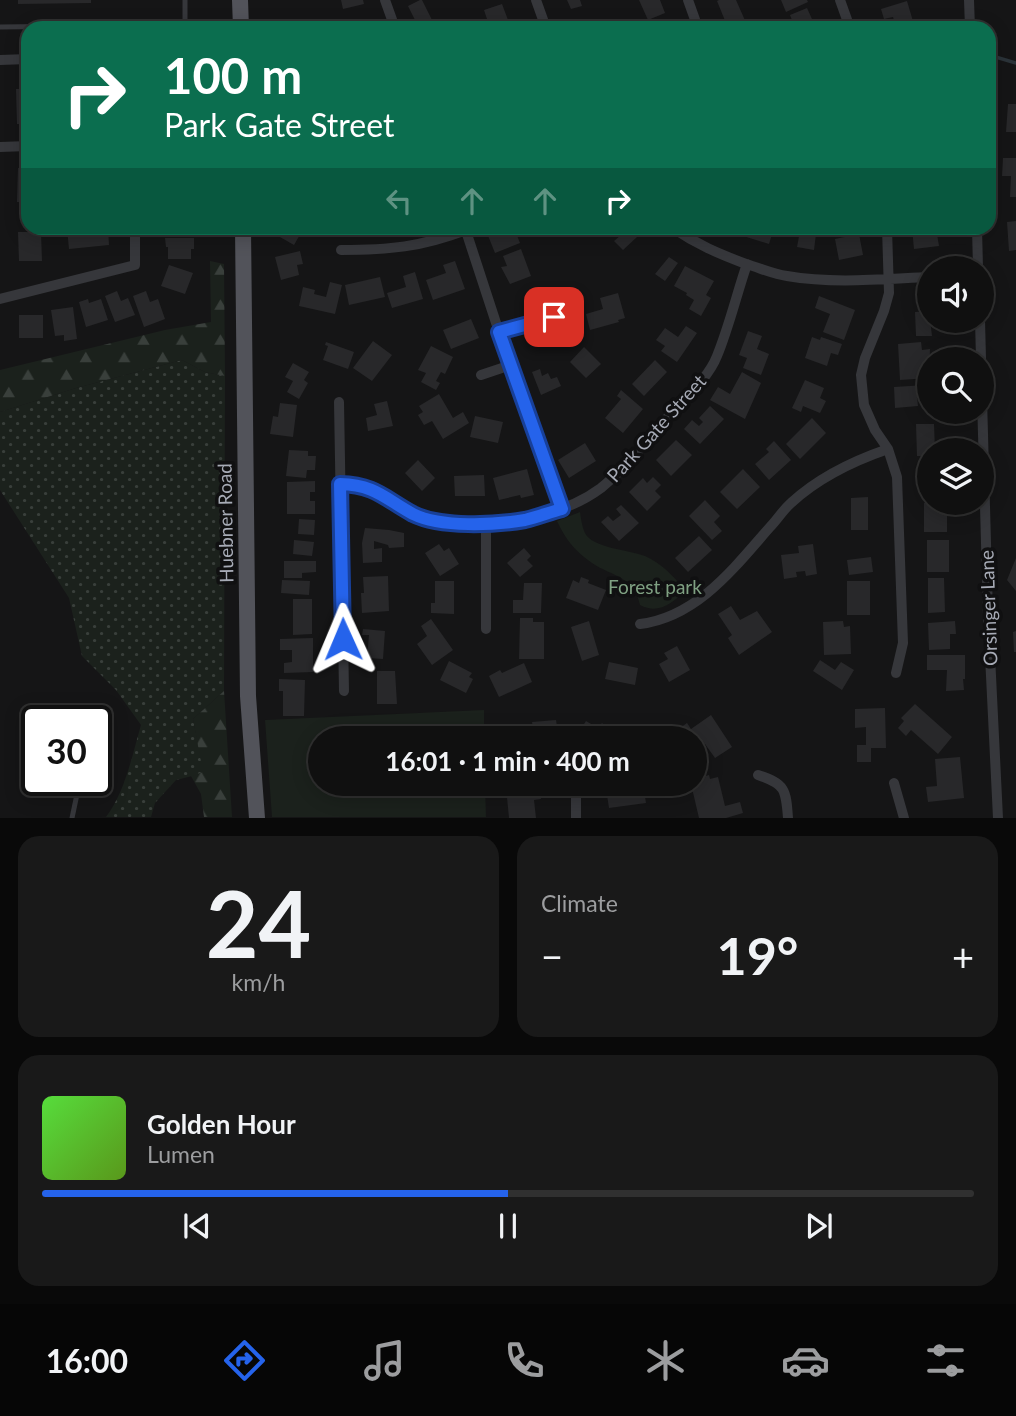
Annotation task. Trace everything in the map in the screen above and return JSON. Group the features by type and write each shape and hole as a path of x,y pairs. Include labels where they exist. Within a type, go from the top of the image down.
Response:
{"main road":[{"path":"240,0 241,21"},
{"name":"Huebner Road","path":"243,235 248,696 257,817"}],"street":[{"path":"385,0 392,21"},
{"path":"536,0 544,21"},
{"path":"688,0 696,21"},
{"path":"840,0 848,21"},
{"path":"969,0 970,21"},
{"path":"0,60 21,59"},
{"path":"0,146 21,146"},
{"path":"0,299 135,265 135,235"},
{"path":"341,250 405,247 436,241 450,235"},
{"path":"467,235 562,509"},
{"path":"684,235 705,248 787,276 823,279 917,277"},
{"path":"887,235 889,293 861,375 864,405 875,430 888,449 897,477 903,643 896,673"},
{"path":"977,235 978,256"},
{"name":"Park Gate Street","path":"340,484 356,484 373,490 414,514 448,523 528,519 562,509 590,495 620,471 703,378 717,357 747,264"},
{"path":"499,332 554,317"},
{"path":"481,374 511,365"},
{"path":"339,402 344,691"},
{"name":"Orsinger Lane","path":"983,424 988,615 998,817"},
{"path":"640,624 659,622 706,595 734,568 790,503 831,474 861,458 888,449"},
{"path":"486,523 486,629"},
{"path":"758,775 778,782 784,789 788,817"},
{"path":"894,783 904,817"},
{"path":"576,796 576,817"}],"lane":[{"path":"185,0 185,21"},
{"path":"0,27 21,27"},
{"path":"72,817 77,796"}],"green space":[{"path":"210,261 224,264 225,376 205,372 182,360 76,388 0,412 0,370 165,330 211,322"},
{"path":"182,360 205,372 225,376 224,691 193,719 204,773 176,780 155,803 151,817 106,817 123,785 141,725 116,690 82,656 69,598 0,490 0,412 76,388"},
{"name":"Forest park","path":"580,512 584,531 589,538 603,545 651,559 668,571 686,591 659,608 640,605 637,595 628,583 586,558 564,534 557,521"},
{"path":"224,691 232,817 204,817 201,794 191,776 203,772 193,719"},
{"path":"484,710 484,726 308,726 308,796 485,796 486,817 272,817 265,720"}],"building":[{"path":"18,0 91,0 91,3 18,4"},
{"path":"341,0 363,0 364,4 343,9"},
{"path":"422,0 432,20 416,21 408,6"},
{"path":"567,0 580,0 582,6 571,9"},
{"path":"639,0 660,0 665,13 648,20"},
{"path":"736,0 745,21 725,21 717,1"},
{"path":"781,0 807,0 808,2 786,12"},
{"path":"907,1 913,21 894,21 893,17 884,19 881,9"},
{"path":"502,4 508,21 488,21 484,10"},
{"path":"807,8 813,21 792,21 790,15"},
{"path":"16,89 21,89 21,124 17,124"},
{"path":"1008,104 1016,104 1016,132 1006,132"},
{"path":"1003,158 1016,158 1016,197 1010,197 1011,176 1002,176"},
{"path":"18,168 21,168 21,202 17,202"},
{"path":"1016,221 1016,250 1009,251 1007,222"},
{"path":"18,232 21,232 21,235 41,235 42,261 19,261"},
{"path":"68,235 108,235 109,245 69,249"},
{"path":"281,235 300,235 294,245 280,237"},
{"path":"488,235 517,235 520,243 495,253"},
{"path":"740,235 772,235 769,244"},
{"path":"799,235 816,235 814,250 797,247"},
{"path":"859,235 863,255 839,260 835,239"},
{"path":"913,235 937,235 939,246 914,249"},
{"path":"620,236 637,237 623,250 614,241"},
{"path":"165,238 194,238 191,259 168,259"},
{"path":"521,249 531,276 510,284 501,267 507,266 503,256"},
{"path":"300,251 303,264 297,265 299,275 281,280 275,257"},
{"path":"669,257 678,263 665,281 655,274"},
{"path":"455,261 465,289 433,300 426,280 446,273 443,265"},
{"path":"169,265 193,273 185,294 161,286"},
{"path":"685,266 714,281 706,295 711,298 701,316 689,309 694,300 674,286"},
{"path":"415,272 423,299 392,308 387,293 406,287 403,276"},
{"path":"380,277 385,297 349,305 345,285"},
{"path":"330,282 342,285 335,314 299,306 303,287 326,297"},
{"path":"117,291 121,301 128,298 135,315 115,322 105,296"},
{"path":"146,291 150,302 158,299 165,319 144,327 133,296"},
{"path":"618,293 625,318 590,330 586,314 603,309 600,298"},
{"path":"819,296 855,310 844,340 823,332 830,314 815,308"},
{"path":"88,299 89,303 101,299 108,320 86,327 79,302"},
{"path":"73,307 77,339 64,341 64,335 55,336 51,310"},
{"path":"915,312 917,333 932,333 932,336 916,336"},
{"path":"19,315 43,315 43,338 19,338"},
{"path":"471,319 479,338 451,349 443,330"},
{"path":"686,326 697,333 677,362 661,351 665,346 656,340 665,328 678,337"},
{"path":"748,331 762,336 757,349 769,354 761,375 743,368 747,358 739,355"},
{"path":"812,337 842,344 838,355 831,353 827,366 805,358"},
{"path":"373,341 392,355 372,381 353,368"},
{"path":"326,342 354,352 348,369 323,360 328,346 325,345"},
{"path":"921,342 922,347 917,347 917,379 900,380 898,344"},
{"path":"431,346 453,357 445,374 441,372 436,381 440,383 436,390 421,382 426,373 418,370"},
{"path":"584,347 601,364 586,378 570,362"},
{"path":"655,360 667,372 644,396 632,384"},
{"path":"293,363 309,372 304,380 308,383 299,399 287,392 293,381 285,377"},
{"path":"540,369 542,376 548,373 551,379 557,377 561,386 541,395 532,372"},
{"path":"742,372 761,383 745,419 710,400 718,387 730,394"},
{"path":"805,380 824,388 820,398 826,401 820,413 803,406 801,412 792,408"},
{"path":"917,386 917,406 895,408 894,387"},
{"path":"621,390 643,409 623,433 605,418 621,399 617,396"},
{"path":"439,394 453,418 463,412 469,423 443,439 432,421 424,425 418,415 423,412 419,406"},
{"path":"387,401 393,426 368,431 366,418 377,415 374,404"},
{"path":"280,403 297,405 293,437 270,434 273,416 278,417"},
{"path":"710,406 724,419 700,444 684,429 692,420 699,426 703,422 699,418"},
{"path":"475,416 503,422 498,443 470,437"},
{"path":"812,418 826,433 800,459 786,444"},
{"path":"916,424 934,424 935,438 917,438 917,456"},
{"path":"676,440 692,455 671,476 656,460"},
{"path":"774,441 791,460 769,480 755,464 769,452 766,449"},
{"path":"585,443 596,461 569,478 558,460"},
{"path":"289,450 308,451 308,456 316,456 315,470 307,470 306,478 286,476"},
{"path":"418,460 435,478 422,491 405,473"},
{"path":"527,469 534,495 499,500 493,478"},
{"path":"743,469 760,487 737,509 720,492"},
{"path":"484,475 485,496 455,496 454,476"},
{"path":"653,477 661,485 655,491 661,497 647,511 629,492 643,478 647,483"},
{"path":"315,481 315,492 310,492 310,501 315,501 315,514 287,514 287,482"},
{"path":"868,497 868,530 851,530 851,498"},
{"path":"705,500 720,516 714,522 722,531 712,540 689,516"},
{"path":"621,505 639,523 619,541 601,522 608,516 613,521 621,515 616,509"},
{"path":"924,515 947,515 947,532 924,532"},
{"path":"299,519 315,520 314,535 298,534"},
{"path":"365,528 404,533 404,547 389,548 388,545 374,541 374,549 382,548 382,562 363,563 362,543"},
{"path":"699,536 712,550 688,572 675,558"},
{"path":"294,540 314,542 312,556 293,554"},
{"path":"927,540 949,540 949,572 927,572"},
{"path":"439,544 444,551 449,548 459,564 440,576 425,553"},
{"path":"813,544 817,574 806,576 805,571 796,572 797,577 784,579 781,555 799,553 798,546"},
{"path":"524,548 531,556 527,560 533,566 520,577 507,563"},
{"path":"871,557 873,572 849,575 847,560"},
{"path":"1016,558 1016,591 1007,580"},
{"path":"284,561 316,561 316,572 302,573 302,578 284,578"},
{"path":"388,576 389,611 362,613 363,577"},
{"path":"581,577 606,590 598,610 566,598 573,580 579,583"},
{"path":"928,578 944,578 945,612 928,613"},
{"path":"282,580 310,581 309,595 281,593"},
{"path":"435,581 454,581 454,614 431,613 431,603 435,603"},
{"path":"847,581 870,581 870,615 847,615"},
{"path":"524,583 542,583 541,613 513,613 513,600 523,600"},
{"path":"293,599 312,599 312,634 293,635"},
{"path":"731,606 740,620 757,611 772,632 739,655 728,638 732,635 718,614"},
{"path":"520,618 533,618 533,622 544,622 544,659 519,659"},
{"path":"431,619 453,650 432,665 417,644 427,636 421,626"},
{"path":"589,621 599,655 582,661 571,627"},
{"path":"843,621 844,627 850,626 851,654 824,655 823,622"},
{"path":"955,621 956,634 950,634 950,649 929,650 928,623"},
{"path":"363,629 385,631 383,659 367,658 369,635 362,635"},
{"path":"1016,631 1016,652 1014,652 1013,632"},
{"path":"313,638 313,672 284,673 284,663 292,662 292,650 280,650 280,639"},
{"path":"677,646 690,670 669,682 659,664 668,659 664,653"},
{"path":"927,655 965,655 964,690 946,691 947,670 927,670"},
{"path":"820,660 835,670 841,662 854,670 842,690 813,671"},
{"path":"449,661 472,673 469,677 473,679 466,693 440,680"},
{"path":"609,662 638,668 635,685 605,679"},
{"path":"524,663 532,682 499,697 489,676"},
{"path":"377,671 395,671 397,704 377,704"},
{"path":"279,679 305,680 304,716 283,716 283,691 279,691"},
{"path":"915,704 952,737 938,754 911,730 906,736 898,728 904,721 901,718"},
{"path":"885,708 886,748 871,748 871,762 857,762 857,745 866,745 866,727 855,728 855,709"},
{"path":"711,715 732,747 715,758 707,747 707,726 695,726"},
{"path":"556,720 557,726 533,726 532,722"},
{"path":"960,757 964,798 928,802 926,787 937,786 935,759"},
{"path":"707,776 710,779 718,777 725,806 740,802 743,813 726,818 699,818 694,796 707,796"},
{"path":"507,796 541,796 541,799 534,800 536,818 509,818"},
{"path":"607,796 645,796 646,803 609,808"}],"waterway":[{"path":"996,57 1016,63"}],"route":[{"path":"343,639 340,484 366,487 414,514 448,523 506,522 562,509 499,332 554,317"}]}
